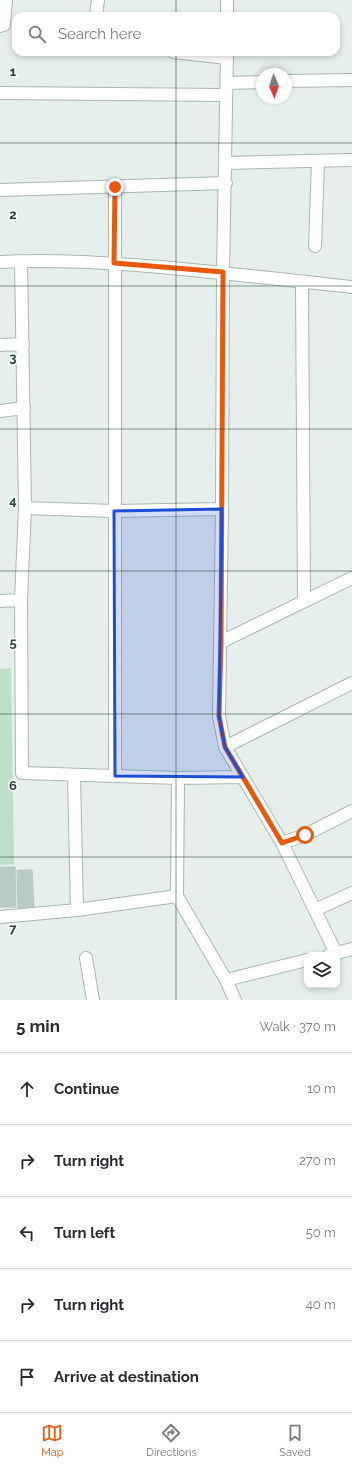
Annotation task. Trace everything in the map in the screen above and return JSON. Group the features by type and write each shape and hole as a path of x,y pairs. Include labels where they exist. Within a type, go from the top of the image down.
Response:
{"street":[{"path":"0,26 4,25 6,0"},
{"path":"96,12 98,0"},
{"path":"227,12 228,0"},
{"path":"227,56 226,183 223,272 221,642 219,716 225,747 282,843 314,910 331,952"},
{"path":"292,81 352,80"},
{"path":"227,83 256,82"},
{"path":"0,92 226,95"},
{"path":"226,163 352,160"},
{"path":"315,246 318,161"},
{"path":"0,190 226,183"},
{"path":"115,187 115,776"},
{"path":"21,260 25,508 21,600 22,773 74,776 178,778 243,777"},
{"path":"0,262 21,260 114,263 223,272 352,288"},
{"path":"302,282 304,601"},
{"path":"0,345 23,344"},
{"path":"0,411 24,408"},
{"path":"25,508 114,511 222,510"},
{"path":"221,642 352,578"},
{"path":"0,601 21,600"},
{"path":"225,747 352,683"},
{"path":"74,776 77,910"},
{"path":"178,778 177,896 226,980 234,1000"},
{"path":"282,843 305,835 352,811"},
{"path":"314,910 352,893"},
{"path":"0,917 77,910 177,896"},
{"path":"340,952 352,949"},
{"path":"86,958 93,1000"},
{"path":"226,980 304,961"}],"highlighted area":[{"path":"222,509 219,716 225,747 243,777 115,776 114,511"}],"green space":[{"path":"11,668 14,864 0,865 0,669"}],"building":[{"path":"0,867 15,867 16,907 0,907"},
{"path":"17,870 32,870 34,908 18,908"}],"route":[{"path":"115,187 114,263 223,272 221,642 219,716 225,747 282,843 305,835"}]}
